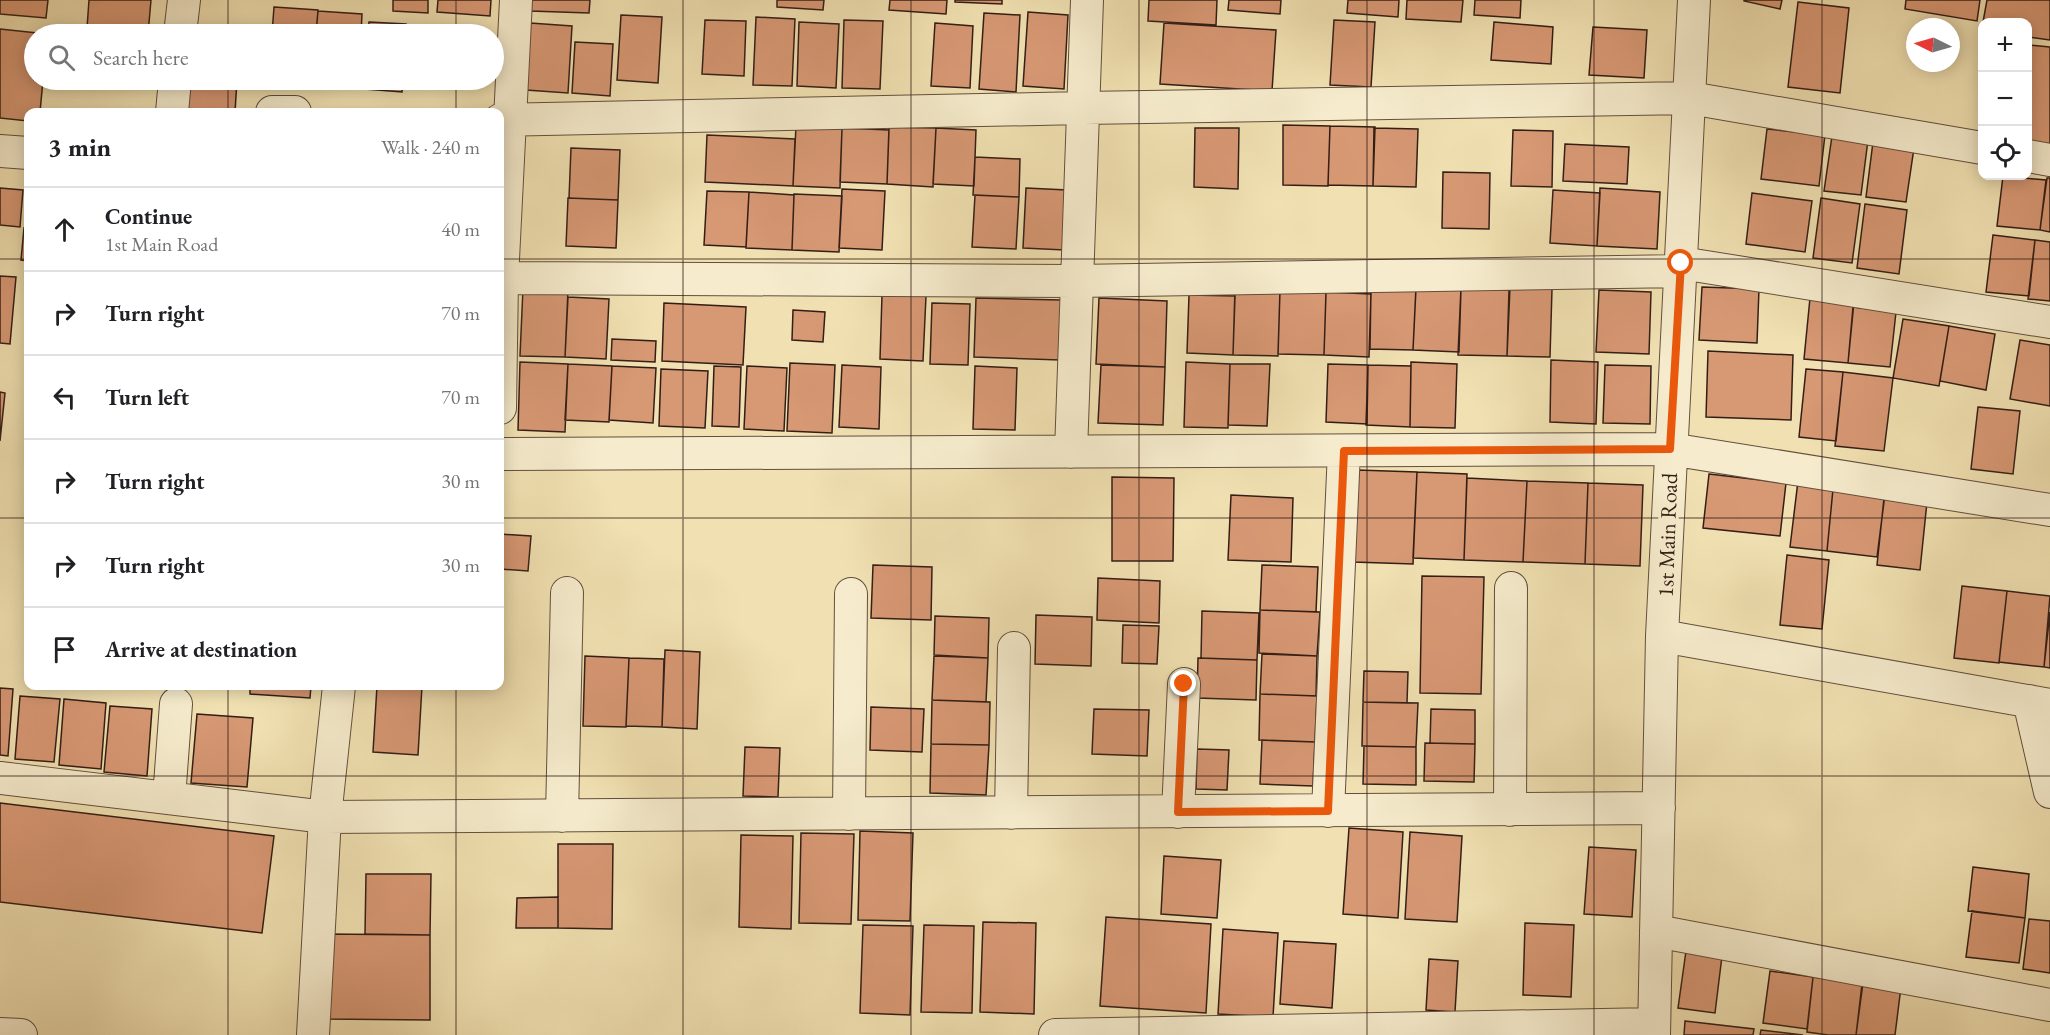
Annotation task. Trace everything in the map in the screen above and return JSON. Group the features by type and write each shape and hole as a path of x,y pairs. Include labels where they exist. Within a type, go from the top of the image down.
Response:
{"street":[{"path":"181,24 184,0"},
{"path":"504,160 505,120 516,0"},
{"path":"1071,452 1087,0"},
{"name":"1st Main Road","path":"1654,1030 1662,636 1694,0"},
{"path":"172,108 174,90"},
{"path":"505,120 1690,98 1978,147"},
{"path":"0,151 24,153"},
{"path":"2032,157 2050,160"},
{"path":"504,279 1076,280 1681,267 2050,322"},
{"path":"504,454 1670,449 2050,510"},
{"path":"1328,811 1344,451"},
{"path":"1510,810 1511,588"},
{"path":"562,816 567,593"},
{"path":"849,814 851,594"},
{"path":"1662,636 2039,703 2050,792"},
{"path":"1011,813 1014,648"},
{"path":"1178,812 1184,684"},
{"path":"313,1035 326,817 339,690"},
{"path":"169,798 176,704"},
{"path":"0,778 326,817 1659,808"},
{"path":"1656,931 2050,1005"},
{"path":"1055,1035 1654,1030"},
{"path":"0,1034 21,1035"}],"building":[{"path":"0,0 48,0 46,18 0,14"},
{"path":"89,0 151,0 149,24 87,24"},
{"path":"393,0 428,0 428,13 393,11"},
{"path":"438,0 491,0 490,16 437,12"},
{"path":"531,0 590,0 589,13 530,11"},
{"path":"777,0 824,0 823,10 777,7"},
{"path":"890,0 947,0 946,14 889,10"},
{"path":"955,0 1002,0 1002,4 955,2"},
{"path":"1149,0 1217,0 1216,25 1148,21"},
{"path":"1229,0 1281,0 1280,14 1228,10"},
{"path":"1348,0 1399,0 1398,17 1347,13"},
{"path":"1407,0 1463,0 1461,22 1406,19"},
{"path":"1475,0 1521,0 1520,18 1474,15"},
{"path":"1744,0 1782,0 1780,9"},
{"path":"1906,0 1980,0 1977,21 1905,9"},
{"path":"1987,0 2050,0 2050,40 2032,38 2032,18 1984,18"},
{"path":"1798,2 1849,8 1840,93 1788,87"},
{"path":"274,7 318,10 317,24 273,24"},
{"path":"318,11 362,14 362,24 317,24"},
{"path":"1028,12 1068,15 1064,89 1023,86"},
{"path":"984,13 1020,15 1016,92 979,89"},
{"path":"621,15 662,17 658,83 617,80"},
{"path":"756,17 795,19 792,86 753,85"},
{"path":"705,20 746,21 744,76 702,74"},
{"path":"844,20 883,21 880,89 842,88"},
{"path":"1334,20 1375,22 1371,87 1330,85"},
{"path":"369,22 406,24 369,24"},
{"path":"799,22 839,24 836,88 797,86"},
{"path":"1494,22 1553,27 1551,64 1491,60"},
{"path":"530,23 572,26 568,93 526,90"},
{"path":"935,23 973,26 970,88 931,86"},
{"path":"1164,23 1276,30 1272,91 1160,84"},
{"path":"1593,27 1647,30 1644,78 1589,75"},
{"path":"0,29 24,32 24,90 42,90 40,108 24,108 24,121 0,118"},
{"path":"575,42 613,44 610,96 572,93"},
{"path":"2032,45 2050,47 2050,145 2032,143"},
{"path":"184,90 236,90 235,108 182,108"},
{"path":"377,90 402,90 402,92"},
{"path":"1283,125 1330,126 1328,186 1283,185"},
{"path":"796,126 842,128 840,188 793,186"},
{"path":"1330,126 1375,127 1373,186 1328,185"},
{"path":"889,127 936,128 933,187 887,184"},
{"path":"842,128 889,130 887,184 840,182"},
{"path":"936,128 976,130 974,186 933,184"},
{"path":"1195,128 1239,128 1238,189 1194,187"},
{"path":"1374,128 1418,129 1416,187 1373,186"},
{"path":"1767,129 1825,135 1819,186 1761,179"},
{"path":"1513,130 1553,131 1552,187 1511,186"},
{"path":"707,135 795,139 793,186 705,182"},
{"path":"1832,136 1868,140 1861,195 1824,191"},
{"path":"1873,142 1914,148 1906,202 1866,197"},
{"path":"1565,144 1629,147 1627,184 1563,181"},
{"path":"571,148 620,150 618,200 569,198"},
{"path":"975,157 1020,159 1019,197 973,195"},
{"path":"1443,172 1490,173 1489,229 1442,228"},
{"path":"2047,178 2050,178 2050,232 2040,230"},
{"path":"2003,180 2046,180 2040,230 1997,226"},
{"path":"0,188 23,190 20,227 0,225"},
{"path":"1026,188 1067,190 1065,250 1023,248"},
{"path":"1600,188 1660,192 1657,249 1597,246"},
{"path":"842,189 885,191 882,250 839,248"},
{"path":"1553,190 1600,193 1597,246 1550,243"},
{"path":"707,191 749,192 746,247 704,245"},
{"path":"749,192 794,195 792,250 746,248"},
{"path":"1752,193 1812,201 1805,252 1746,244"},
{"path":"794,194 842,196 839,252 792,250"},
{"path":"975,195 1019,197 1016,249 972,247"},
{"path":"568,198 618,200 616,248 566,246"},
{"path":"1821,198 1860,204 1852,263 1813,258"},
{"path":"1865,204 1907,210 1899,274 1857,268"},
{"path":"24,228 24,260 21,260"},
{"path":"1993,235 2035,240 2029,296 1986,292"},
{"path":"2035,240 2050,242 2050,301 2028,299"},
{"path":"0,276 16,277 10,344 0,343"},
{"path":"1371,287 1416,288 1413,350 1370,349"},
{"path":"1416,287 1461,288 1459,352 1413,350"},
{"path":"1510,287 1552,289 1550,357 1507,356"},
{"path":"1702,287 1759,289 1757,343 1699,340"},
{"path":"523,288 568,290 565,357 520,356"},
{"path":"1461,288 1509,290 1507,356 1458,355"},
{"path":"1235,289 1280,290 1278,356 1233,355"},
{"path":"1280,290 1326,292 1324,355 1278,354"},
{"path":"1599,290 1651,292 1649,354 1596,352"},
{"path":"1326,292 1371,294 1369,357 1324,355"},
{"path":"882,295 926,296 923,361 880,359"},
{"path":"1189,295 1235,296 1233,355 1187,353"},
{"path":"568,297 609,299 606,359 565,357"},
{"path":"976,298 1061,300 1060,360 974,357"},
{"path":"1099,298 1167,301 1165,367 1096,364"},
{"path":"1810,298 1854,302 1848,363 1804,359"},
{"path":"664,303 746,307 743,365 662,361"},
{"path":"932,303 970,304 968,365 930,364"},
{"path":"1853,307 1896,312 1890,367 1848,363"},
{"path":"793,310 825,312 823,342 792,340"},
{"path":"1903,319 1949,326 1939,386 1893,378"},
{"path":"1949,326 1995,334 1986,390 1940,381"},
{"path":"612,339 656,341 655,362 611,360"},
{"path":"2020,340 2050,345 2050,406 2010,399"},
{"path":"1708,351 1793,355 1791,420 1706,417"},
{"path":"1551,360 1598,362 1596,424 1550,422"},
{"path":"520,362 568,364 565,432 518,430"},
{"path":"1186,362 1230,364 1228,428 1184,427"},
{"path":"1411,362 1457,364 1455,428 1410,427"},
{"path":"790,363 835,365 832,433 787,431"},
{"path":"568,364 612,366 609,422 565,420"},
{"path":"1230,364 1270,364 1267,426 1228,425"},
{"path":"1328,364 1368,365 1367,424 1326,422"},
{"path":"842,365 881,367 879,429 839,427"},
{"path":"1101,365 1165,367 1163,425 1098,423"},
{"path":"1368,365 1411,366 1410,427 1366,425"},
{"path":"1605,365 1651,366 1650,424 1603,423"},
{"path":"612,366 656,368 653,423 609,420"},
{"path":"714,366 741,367 739,427 712,426"},
{"path":"747,366 787,368 784,431 744,429"},
{"path":"975,366 1017,368 1015,430 973,429"},
{"path":"661,369 708,371 705,428 659,426"},
{"path":"1806,369 1843,372 1836,441 1799,437"},
{"path":"1843,372 1893,378 1884,451 1835,446"},
{"path":"0,392 5,393 0,441"},
{"path":"1978,407 2020,411 2013,474 1971,469"},
{"path":"1357,470 1417,472 1413,564 1353,562"},
{"path":"1417,472 1467,474 1464,560 1413,558"},
{"path":"1709,474 1786,483 1780,536 1703,528"},
{"path":"1112,477 1174,478 1173,561 1112,561"},
{"path":"1467,478 1527,481 1523,562 1464,560"},
{"path":"1527,481 1588,483 1585,564 1523,562"},
{"path":"1798,481 1833,489 1827,551 1790,547"},
{"path":"1588,483 1643,485 1640,566 1585,564"},
{"path":"1833,489 1885,494 1877,557 1827,551"},
{"path":"1231,495 1293,498 1291,562 1228,560"},
{"path":"1884,498 1927,502 1920,570 1877,565"},
{"path":"504,534 531,536 528,571 504,569"},
{"path":"1787,555 1829,560 1822,629 1780,625"},
{"path":"873,565 932,567 931,620 871,618"},
{"path":"1262,565 1318,567 1316,612 1260,610"},
{"path":"1422,576 1484,577 1481,694 1420,693"},
{"path":"1098,578 1160,581 1159,623 1097,620"},
{"path":"1962,586 2007,591 1999,663 1954,658"},
{"path":"2007,591 2050,596 2044,667 1999,662"},
{"path":"1260,610 1320,612 1317,656 1259,653"},
{"path":"1202,611 1259,613 1257,660 1201,658"},
{"path":"2050,612 2050,668 2044,667"},
{"path":"1036,615 1092,617 1091,666 1035,664"},
{"path":"935,616 989,618 988,658 934,655"},
{"path":"1123,625 1159,626 1157,664 1122,663"},
{"path":"665,650 700,652 697,729 662,727"},
{"path":"1262,654 1317,656 1316,696 1260,694"},
{"path":"585,656 629,658 626,727 583,726"},
{"path":"934,656 988,658 986,702 932,700"},
{"path":"629,658 664,659 662,727 626,726"},
{"path":"1198,658 1257,660 1256,700 1197,698"},
{"path":"1364,671 1408,672 1407,703 1363,702"},
{"path":"0,688 13,689 8,756 0,755"},
{"path":"250,690 311,690 310,698 250,694"},
{"path":"377,690 422,690 418,755 373,752"},
{"path":"1260,694 1317,696 1315,742 1259,740"},
{"path":"20,696 60,699 54,762 15,759"},
{"path":"64,699 106,703 101,769 59,765"},
{"path":"932,700 990,702 989,745 931,744"},
{"path":"1363,702 1418,703 1416,747 1362,746"},
{"path":"110,706 152,709 147,776 104,772"},
{"path":"871,707 924,709 922,752 870,750"},
{"path":"1094,709 1149,710 1147,756 1092,754"},
{"path":"1431,709 1475,710 1475,744 1430,743"},
{"path":"197,714 253,718 247,787 191,783"},
{"path":"1262,740 1315,742 1313,786 1260,784"},
{"path":"1425,743 1475,744 1474,782 1424,781"},
{"path":"931,744 989,745 986,795 930,793"},
{"path":"1364,746 1416,747 1416,785 1363,784"},
{"path":"745,747 780,748 778,797 743,796"},
{"path":"1197,749 1229,750 1227,790 1196,789"},
{"path":"0,803 274,836 262,933 0,902"},
{"path":"1349,828 1403,832 1398,918 1343,914"},
{"path":"860,831 913,833 910,921 858,920"},
{"path":"1410,832 1462,836 1457,922 1405,919"},
{"path":"801,833 854,834 851,924 799,923"},
{"path":"741,835 793,836 791,929 739,927"},
{"path":"558,844 613,844 612,929 558,928"},
{"path":"1589,847 1636,850 1632,917 1584,914"},
{"path":"1164,856 1221,860 1217,918 1161,914"},
{"path":"1973,867 2029,874 2025,918 1968,911"},
{"path":"366,874 431,874 430,935 365,934"},
{"path":"558,897 558,928 516,928 517,898"},
{"path":"1972,911 2025,918 2019,963 1966,957"},
{"path":"1106,917 1211,924 1206,1013 1100,1006"},
{"path":"2029,919 2050,921 2050,973 2023,969"},
{"path":"983,922 1036,923 1034,1014 980,1012"},
{"path":"1525,923 1574,925 1571,997 1523,995"},
{"path":"863,925 913,926 910,1015 860,1013"},
{"path":"924,925 974,926 972,1013 921,1012"},
{"path":"1223,929 1278,933 1273,1017 1218,1014"},
{"path":"325,934 430,935 430,1020 324,1019"},
{"path":"1284,941 1336,944 1332,1008 1280,1004"},
{"path":"1686,951 1722,956 1715,1013 1678,1008"},
{"path":"1429,959 1458,961 1455,1012 1426,1010"},
{"path":"1770,971 1813,977 1807,1029 1763,1023"},
{"path":"1813,977 1862,984 1856,1035 1807,1032"},
{"path":"1863,983 1901,987 1895,1035 1856,1035"},
{"path":"1685,1021 1754,1029 1753,1035 1684,1035"},
{"path":"1761,1030 1803,1035 1760,1035"}],"route":[{"path":"1184,684 1178,812 1328,811 1344,451 1670,449 1681,263"}]}
